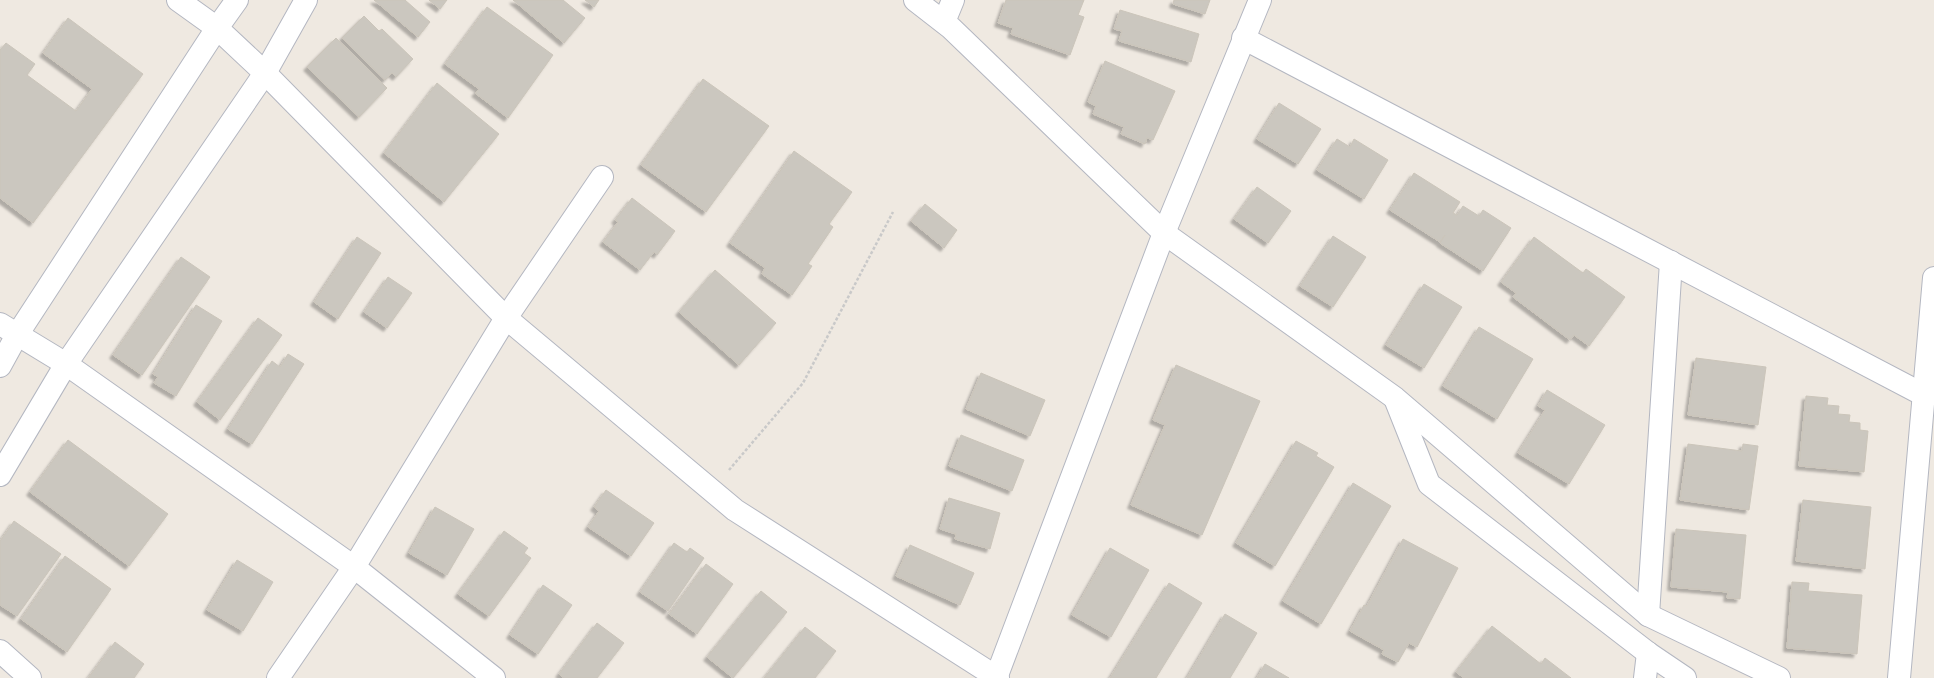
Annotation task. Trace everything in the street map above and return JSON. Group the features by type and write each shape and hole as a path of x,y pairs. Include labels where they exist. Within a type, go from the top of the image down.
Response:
{"street":[{"path":"178,0 217,28 265,73 506,318 735,510 997,678 1164,233 1243,38 1260,0"},
{"path":"0,366 8,330 237,0"},
{"path":"0,475 66,364 265,73 306,0"},
{"path":"915,0 944,22 1164,233 1395,398 1648,615 1779,678"},
{"path":"944,22 953,0"},
{"path":"1243,38 1924,395"},
{"path":"278,678 354,567 506,318 602,177"},
{"path":"1648,615 1670,262"},
{"path":"1899,678 1934,278"},
{"path":"8,330 66,364 354,567 494,678"},
{"path":"1395,398 1429,484 1648,653 1685,678"},
{"path":"0,651 30,678"},
{"path":"1645,678 1648,653"}],"path":[{"path":"712,490 803,383 894,212"}],"building":[{"path":"374,0 405,0 430,22 418,37"},
{"path":"429,0 447,0 440,9"},
{"path":"513,0 563,0 585,18 564,43"},
{"path":"585,0 599,0 594,7"},
{"path":"1006,0 1084,0 1078,15 1084,17 1070,55 1011,34 1013,28 998,23"},
{"path":"1174,0 1210,0 1205,14 1173,4"},
{"path":"487,7 553,55 508,118 475,93 479,89 445,64"},
{"path":"1120,10 1199,34 1191,62 1119,41 1122,31 1114,29"},
{"path":"364,16 379,31 382,29 413,59 396,77 392,73 385,80 342,38"},
{"path":"68,18 143,74 33,223 0,198 0,50 6,43 35,64 27,75 76,111 92,89 43,53"},
{"path":"336,38 387,88 359,117 307,67"},
{"path":"1105,61 1175,91 1153,140 1147,138 1145,144 1121,134 1124,127 1093,114 1096,106 1088,102"},
{"path":"703,79 769,126 706,212 641,165"},
{"path":"437,83 499,134 444,202 384,153"},
{"path":"1279,103 1321,129 1298,164 1257,139"},
{"path":"1337,139 1350,147 1354,139 1388,160 1364,199 1317,170"},
{"path":"794,151 852,192 829,224 833,227 808,264 812,266 792,295 762,274 765,268 730,243"},
{"path":"1414,173 1460,202 1453,213 1457,215 1463,206 1479,216 1483,210 1511,228 1483,271 1440,243 1445,235 1440,242 1390,210"},
{"path":"1257,187 1291,211 1268,243 1234,219"},
{"path":"632,198 675,231 657,255 654,252 640,270 603,242 618,222 615,220"},
{"path":"925,204 957,230 944,248 911,221"},
{"path":"1333,236 1366,257 1333,307 1300,286"},
{"path":"357,237 381,253 338,319 314,302"},
{"path":"1534,237 1583,273 1586,269 1625,297 1589,346 1574,335 1570,340 1513,297 1516,293 1501,282"},
{"path":"181,257 210,277 142,375 113,355"},
{"path":"715,270 776,323 739,365 679,312"},
{"path":"388,277 412,293 387,328 364,312"},
{"path":"1424,284 1462,307 1424,368 1386,345"},
{"path":"196,305 222,321 176,396 154,383 158,377 153,374"},
{"path":"258,318 282,335 220,420 197,402"},
{"path":"1479,327 1533,359 1497,419 1443,386"},
{"path":"288,354 304,364 252,444 228,429 272,361 280,367"},
{"path":"1696,358 1766,367 1758,425 1688,415"},
{"path":"1176,365 1260,401 1202,535 1131,505 1165,425 1153,420"},
{"path":"981,373 1045,400 1030,436 966,409"},
{"path":"1547,390 1605,425 1569,484 1518,453 1545,410 1538,406"},
{"path":"1806,396 1828,398 1827,405 1839,406 1838,414 1850,415 1849,422 1860,423 1860,430 1868,431 1864,472 1799,466"},
{"path":"961,435 1024,460 1012,491 949,466"},
{"path":"68,440 168,514 129,566 30,492"},
{"path":"1296,441 1318,453 1316,456 1334,467 1275,566 1236,543"},
{"path":"1688,444 1742,451 1743,444 1758,446 1749,510 1680,500"},
{"path":"1353,483 1391,506 1321,624 1283,601"},
{"path":"606,490 654,523 631,556 588,527 599,511 594,507"},
{"path":"949,498 1000,513 990,549 955,539 956,534 940,529"},
{"path":"1803,500 1871,507 1865,569 1796,561"},
{"path":"435,507 474,529 447,575 409,553"},
{"path":"14,521 61,554 17,616 0,605 0,541"},
{"path":"1676,529 1746,535 1740,599 1727,598 1728,592 1671,587"},
{"path":"504,531 528,548 524,553 531,558 489,616 458,594"},
{"path":"1403,539 1458,568 1417,647 1409,643 1398,662 1382,654 1384,650 1350,631 1364,605 1367,606"},
{"path":"674,543 687,552 690,548 704,558 668,611 640,592"},
{"path":"910,545 974,573 960,605 896,576"},
{"path":"1110,548 1149,570 1111,637 1072,615"},
{"path":"65,556 111,589 67,652 21,619"},
{"path":"237,560 273,582 243,631 207,610"},
{"path":"706,564 733,584 697,634 669,614"},
{"path":"1792,582 1809,583 1808,591 1862,595 1857,654 1787,648"},
{"path":"1169,583 1202,603 1156,678 1110,678"},
{"path":"543,585 572,605 538,654 510,635"},
{"path":"761,591 787,612 733,678 707,657"},
{"path":"1225,614 1257,633 1230,678 1187,678"},
{"path":"597,623 624,643 597,678 564,678 559,674"},
{"path":"1492,626 1541,664 1545,658 1571,678 1464,678 1456,672"},
{"path":"805,627 836,651 815,678 764,678"},
{"path":"115,642 144,664 134,678 88,678"},
{"path":"1265,664 1289,678 1257,678"}]}
